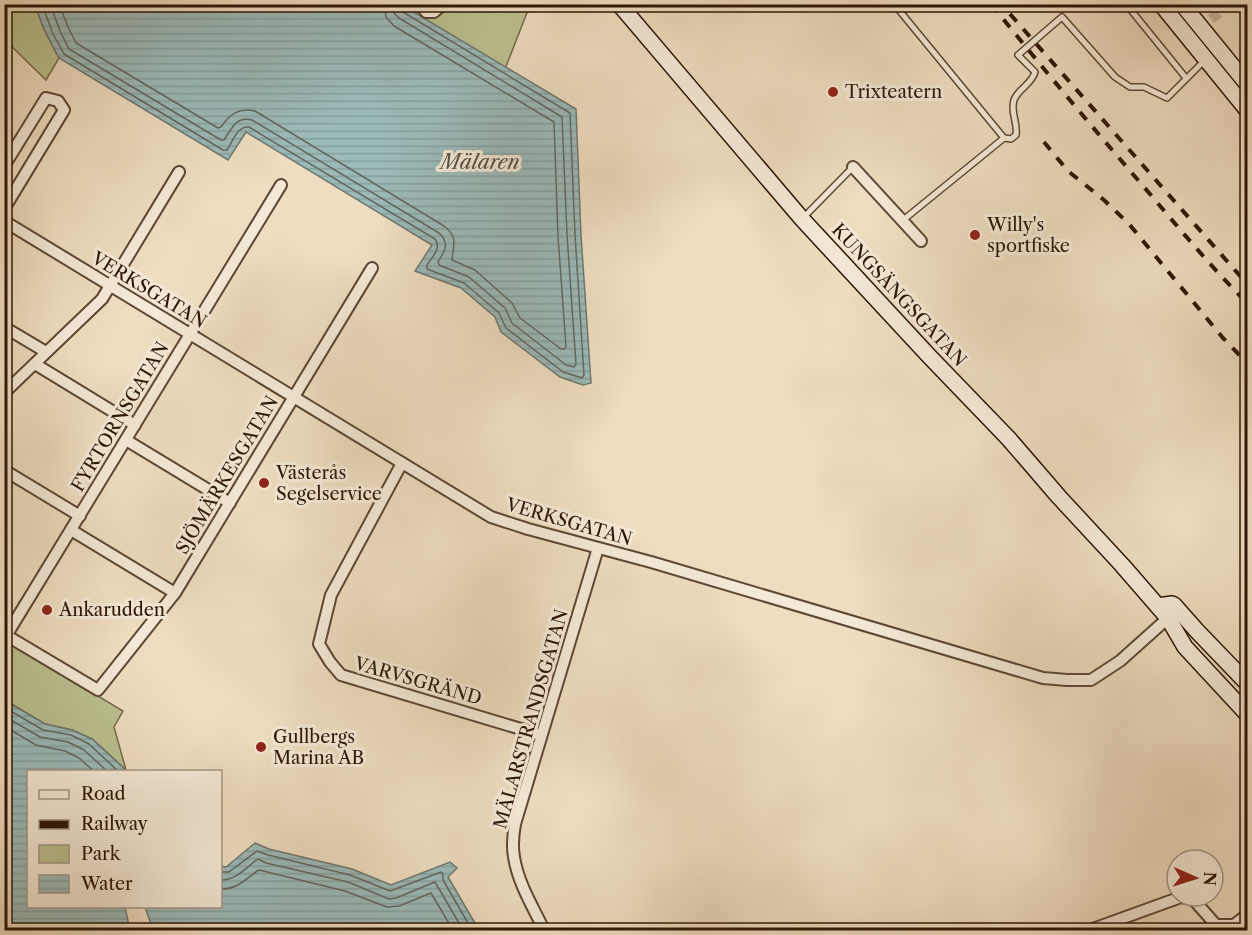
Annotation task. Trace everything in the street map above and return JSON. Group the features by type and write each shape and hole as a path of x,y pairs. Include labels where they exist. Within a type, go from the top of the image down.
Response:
{"main road":[{"name":"KUNGSÄNGSGATAN","path":"619,4 801,219 1009,440 1122,565 1168,618 1185,647 1248,715"},
{"path":"1161,4 1248,111"},
{"path":"1182,4 1205,23 1248,85"},
{"path":"1189,39 1205,23"},
{"name":"KUNGSÄNGSGATAN","path":"1158,606 1174,605 1248,684"},
{"name":"KUNGSÄNGSGATAN","path":"1168,618 1180,626 1240,686 1248,691"}],"street":[{"path":"420,4 426,12 434,12 443,4"},
{"path":"4,165 46,98 58,101 64,110 4,209"},
{"path":"853,167 921,241"},
{"path":"4,393 102,299 179,172"},
{"name":"FYRTORNSGATAN","path":"5,635 281,185"},
{"name":"VERKSGATAN","path":"4,221 491,517 1043,678 1091,680 1120,661 1168,618"},
{"name":"SJÖMÄRKESGATAN","path":"5,635 98,690 175,593 372,268"},
{"path":"4,327 46,352"},
{"path":"34,364 135,424"},
{"path":"126,440 230,503"},
{"name":"VARVSGRÄND","path":"402,463 331,595 320,645 340,675 542,735"},
{"path":"4,470 80,516"},
{"path":"71,530 175,593"},
{"name":"MÄLARSTRANDSGATAN","path":"544,930 519,876 513,850 515,824 598,548"},
{"path":"1090,930 1181,897 1193,899 1216,925 1234,925 1248,914"}],"lane":[{"path":"894,4 1004,138 1011,139 1016,135 1017,127 1012,114 1014,99 1034,78 1035,72 1018,55 1062,17 1115,77 1130,87 1144,87 1167,98 1206,59"},
{"path":"1126,4 1186,78"},
{"path":"902,221 1004,138"},
{"path":"801,219 853,167"}],"green space":[{"path":"4,5 36,5 43,26 59,58 46,80 5,40"},
{"path":"399,5 530,5 505,69"},
{"path":"4,638 123,711 114,727 126,770 92,739 72,730 45,724 5,700"}],"water":[{"name":"Mälaren","path":"36,5 402,5 576,109 581,235 591,383 583,385 560,377 501,332 495,317 461,288 415,271 432,245 246,132 228,160 59,58 43,26"},
{"path":"4,700 45,724 72,730 92,739 126,770 27,770 27,908 125,908 130,930 5,930"},
{"path":"255,843 269,849 352,869 391,885 450,862 457,868 448,877 479,930 148,930 152,927 145,908 222,908 222,866 226,867"}],"tunnel":[{"path":"1211,19 1231,4"}],"railway":[{"path":"991,4 1182,232 1248,304"},
{"path":"1010,14 1248,285"},
{"path":"1044,142 1068,171 1129,224 1223,338 1248,364"}],"place":[{"name":"Trixteatern","path":"833,92"},
{"name":"Willy's sportfiske","path":"975,235"},
{"name":"Västerås Segelservice","path":"264,483"},
{"name":"Ankarudden","path":"47,610"},
{"name":"Gullbergs Marina AB","path":"261,747"}]}
